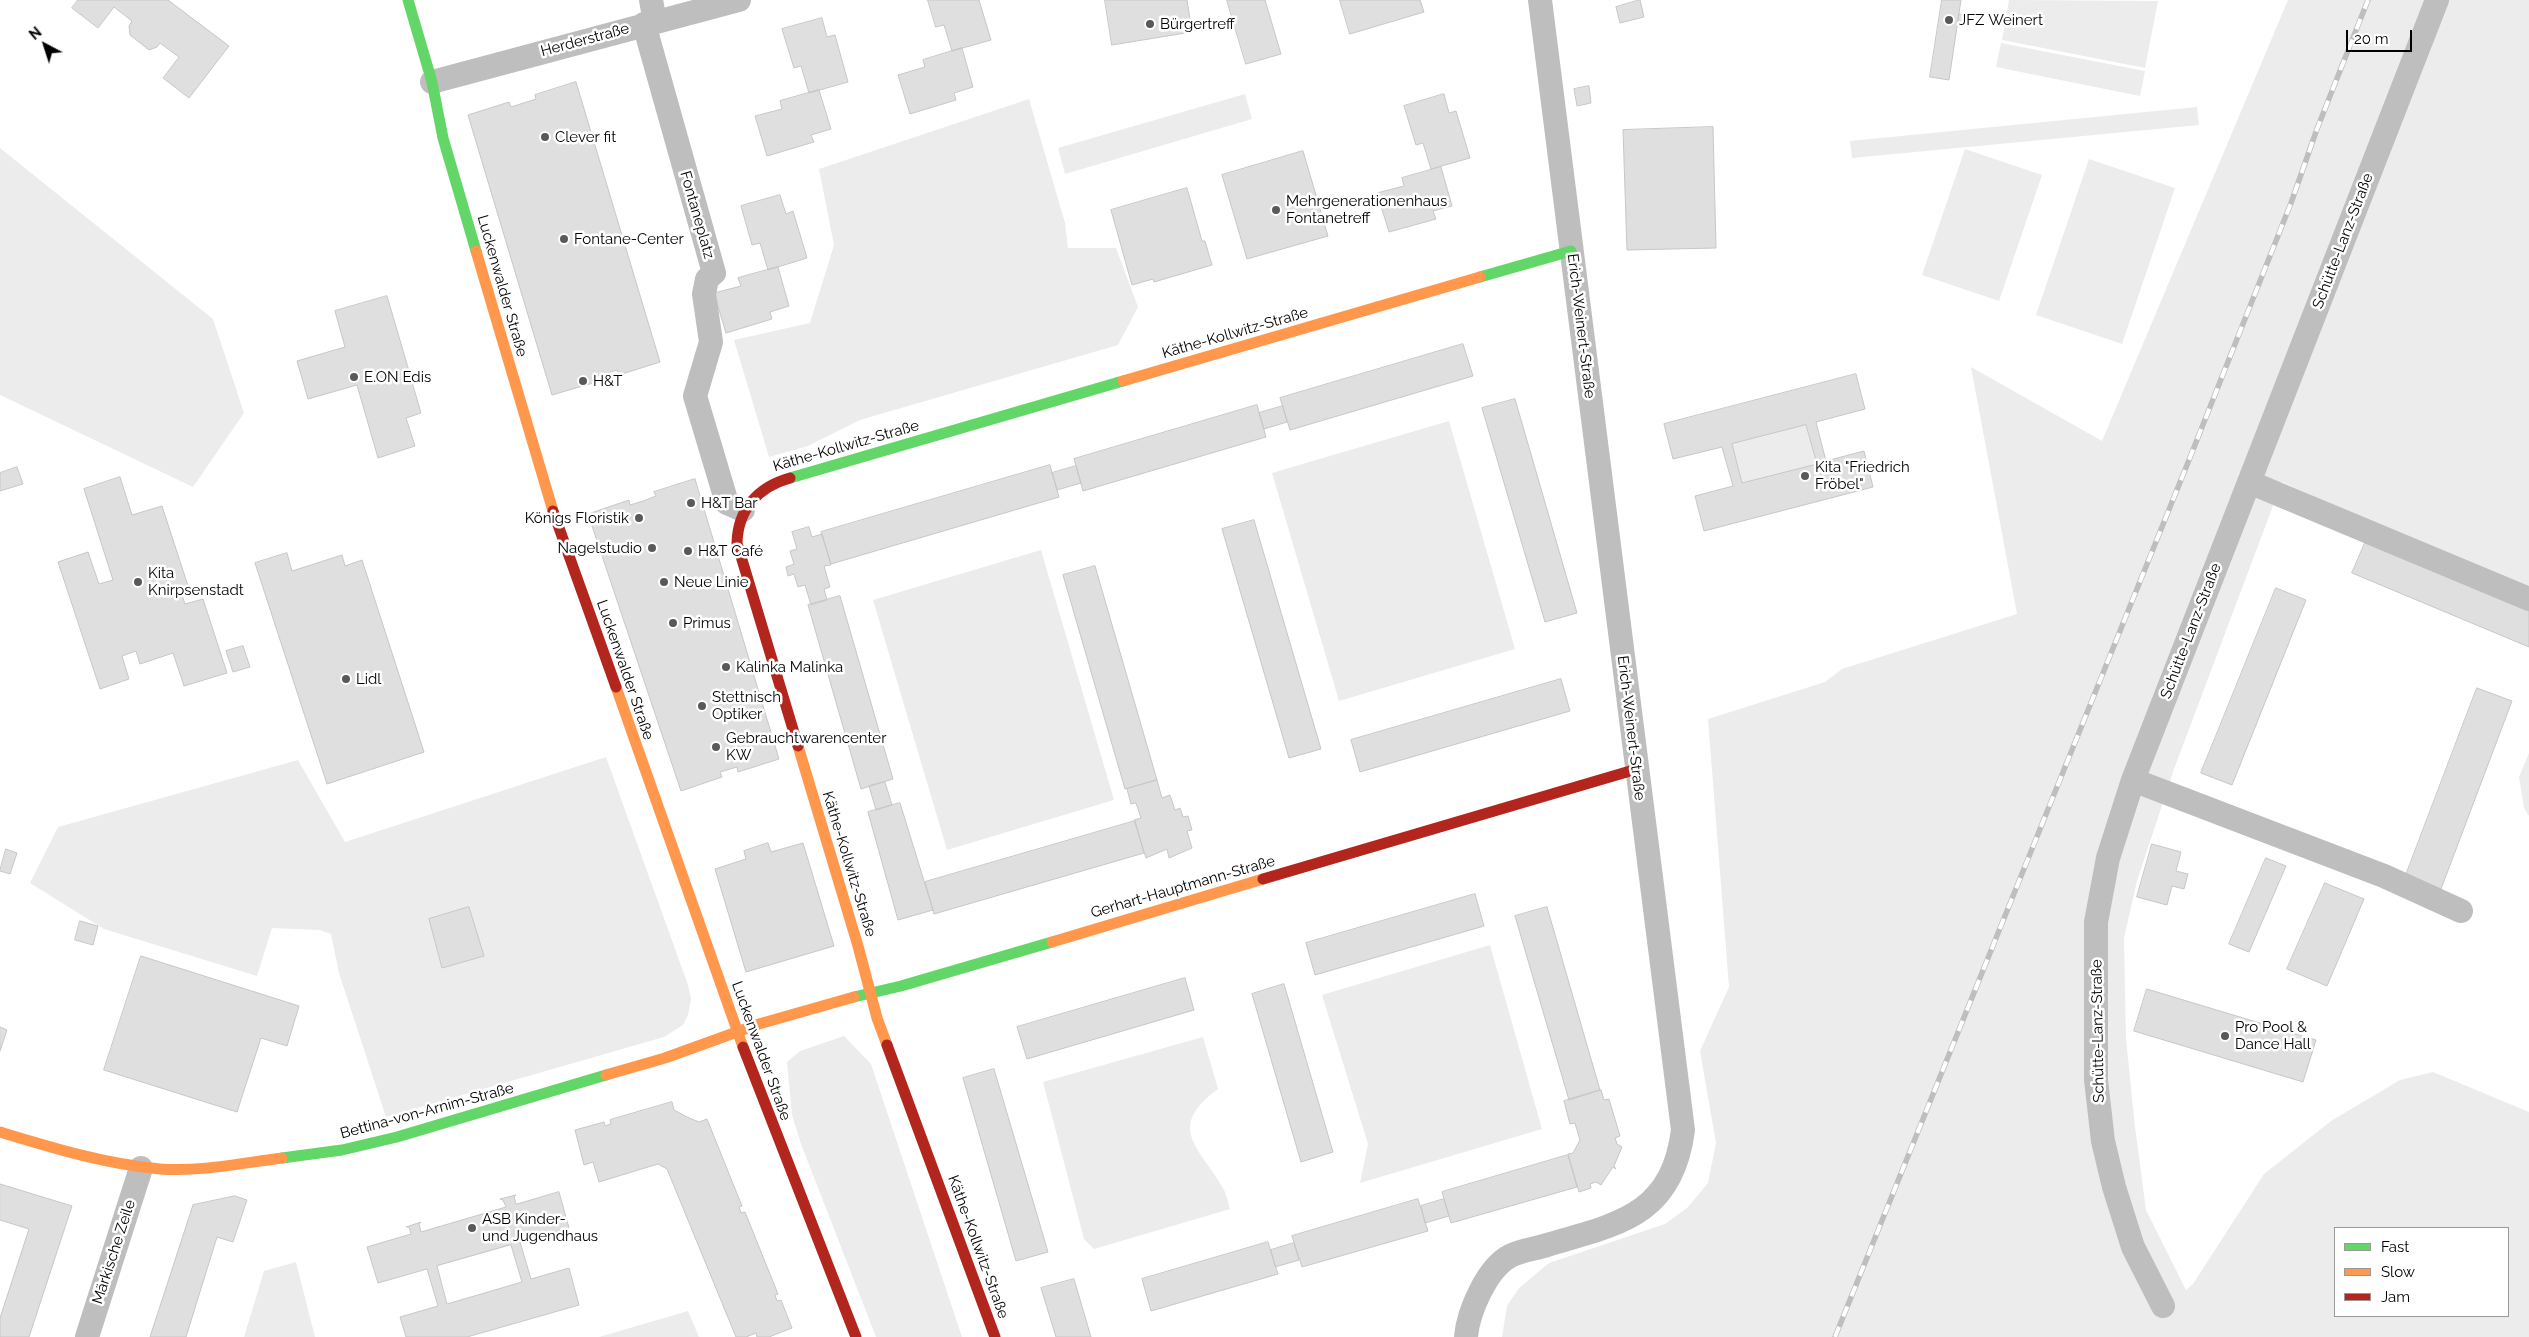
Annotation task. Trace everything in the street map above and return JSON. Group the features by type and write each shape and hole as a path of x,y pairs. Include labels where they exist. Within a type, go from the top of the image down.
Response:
{"street":[{"name":"Luckenwalder Straße","path":"408,0 432,82 446,147 549,498 737,1032 856,1337"},
{"name":"Herderstraße","path":"432,82 650,15 693,14 739,0"},
{"name":"Erich-Weinert-Straße","path":"1466,1337 1470,1315 1483,1287 1495,1270 1510,1256 1624,1221 1654,1199 1666,1184 1674,1167 1680,1149 1683,1130 1540,0"},
{"name":"Schütte-Lanz-Straße","path":"2163,1306 2134,1247 2114,1187 2103,1140 2096,1080 2096,922 2108,858 2133,780 2437,0"},
{"name":"Fontaneplatz","path":"650,15 714,273 707,279 704,294 711,342 695,396 727,503 743,510"},
{"name":"Käthe-Kollwitz-Straße","path":"995,1337 877,1018 737,542 738,526 743,510 757,494 776,482 1572,251"},
{"path":"2249,482 2529,599"},
{"name":"Gerhart-Hauptmann-Straße","path":"737,1032 870,992 901,986 1637,769"},
{"path":"2133,780 2384,876 2461,911"},
{"name":"Bettina-von-Arnim-Straße","path":"0,1132 67,1153 142,1168 200,1169 362,1146 656,1061 737,1032"},
{"name":"Märkische Zeile","path":"87,1337 142,1168"}],"shaded area":[{"path":"2009,0 2158,1 2145,68 2002,40"},
{"path":"2288,0 2529,0 2529,592 2282,482 2174,769 2137,881 2124,938 2126,1039 2146,1210 2186,1290 2193,1284 2264,1174 2331,1121 2400,1080 2433,1072 2529,1112 2529,1337 1502,1337 1507,1306 1519,1288 1549,1263 1665,1224 1687,1208 1708,1183 1716,1143 1700,1051 1729,987 1708,719 1825,682 1842,669 2017,614 1971,367 2102,441"},
{"path":"2001,43 2145,71 2140,96 1996,67"},
{"path":"1245,94 1252,119 1065,174 1058,148"},
{"path":"1029,99 1065,223 1068,248 1116,248 1138,307 1118,345 860,420 808,446 769,457 734,340 810,323 834,245 819,169"},
{"path":"2197,107 2199,125 1852,158 1850,141"},
{"path":"0,148 213,319 244,413 193,487 0,395"},
{"path":"1965,149 2042,175 1999,301 1922,275"},
{"path":"2089,159 2175,188 2122,344 2036,315"},
{"path":"1449,421 1515,649 1339,701 1272,473"},
{"path":"1806,425 1817,464 1742,483 1732,444"},
{"path":"1041,550 1114,800 947,850 873,600"},
{"path":"2529,753 2529,816 2524,808 2519,777"},
{"path":"606,757 688,985 691,999 688,1015 683,1025 664,1037 386,1117 339,973 331,934 320,930 272,928 257,976 104,929 30,883 58,827 298,760 345,842"},
{"path":"1490,945 1542,1129 1360,1183 1368,1144 1322,995"},
{"path":"844,1036 871,1064 962,1337 876,1337 801,1144 792,1115 787,1062 800,1051"},
{"path":"1203,1037 1218,1089 1202,1103 1193,1116 1190,1128 1192,1140 1224,1190 1230,1209 1094,1249 1084,1239 1043,1082"},
{"path":"296,1262 315,1337 244,1337 264,1271"},
{"path":"688,1311 699,1337 599,1337"}],"building":[{"path":"78,0 168,0 229,46 189,98 163,78 179,57 160,43 157,47 149,50 130,35 129,26 132,21 114,7 98,28 72,8"},
{"path":"928,0 979,0 991,40 952,51 944,25 936,27"},
{"name":"Bürgertreff","path":"1105,0 1187,0 1192,32 1112,45"},
{"path":"1227,0 1265,0 1281,54 1246,64"},
{"path":"1340,0 1420,0 1424,12 1350,34"},
{"path":"1640,0 1644,17 1620,23 1616,7"},
{"path":"1942,0 1961,0 1949,80 1930,77"},
{"path":"1959,14 1968,15 1966,23 1958,22"},
{"path":"822,18 827,37 835,35 848,82 809,93 801,66 794,68 782,29"},
{"path":"962,48 973,87 954,93 956,100 910,114 898,75 925,67 923,60"},
{"name":"Fontane-Center","path":"576,82 660,362 619,375 617,370 592,378 593,383 552,395 468,115 509,102 511,107 536,99 535,95"},
{"path":"1589,86 1591,103 1577,106 1574,89"},
{"path":"819,90 831,129 811,135 814,142 767,156 755,116 782,109 780,101"},
{"path":"1444,94 1449,113 1456,111 1470,158 1431,169 1423,143 1416,145 1404,106"},
{"path":"1713,127 1716,248 1627,250 1623,130"},
{"name":"Mehrgenerationenhaus Fontanetreff","path":"1303,151 1328,236 1247,259 1222,175"},
{"path":"1441,167 1452,206 1433,211 1436,219 1389,232 1377,193 1404,186 1402,178"},
{"path":"1187,188 1202,241 1205,241 1212,265 1154,282 1153,279 1132,285 1111,210"},
{"path":"780,195 786,214 793,211 807,258 768,270 760,243 752,245 741,206"},
{"path":"778,267 789,306 770,312 772,319 726,333 714,293 741,286 738,278"},
{"name":"E.ON Edis","path":"387,296 409,371 405,372 409,383 412,382 421,413 406,418 415,446 378,458 357,385 308,399 297,361 345,347 335,311"},
{"path":"1463,344 1473,376 1290,430 1280,398"},
{"path":"1856,374 1865,409 1816,422 1826,461 1864,451 1873,487 1704,531 1695,496 1733,486 1722,447 1673,459 1664,424","holes":["1806,425 1817,464 1742,483 1732,444"]},
{"path":"1515,399 1577,613 1545,622 1482,408"},
{"path":"1257,405 1266,437 1083,491 1074,459"},
{"path":"1283,406 1287,422 1264,429 1259,413"},
{"path":"1050,465 1059,497 831,564 821,532"},
{"path":"1076,466 1081,483 1057,490 1052,473"},
{"path":"17,467 23,484 0,491 0,473"},
{"path":"120,477 132,515 162,506 190,592 182,595 185,604 203,599 227,673 184,686 173,653 140,664 136,651 122,656 129,679 100,689 58,562 88,552 99,584 113,580 84,489"},
{"path":"695,479 779,759 738,772 737,767 720,772 722,777 681,791 588,514 629,500 630,505 643,501 656,496 654,492"},
{"path":"1254,520 1321,749 1289,758 1222,529"},
{"path":"809,527 812,537 822,534 831,565 824,566 830,587 824,589 827,600 811,605 805,585 798,587 794,574 788,576 786,567 794,564 790,551 797,549 792,532"},
{"path":"2365,543 2529,611 2529,647 2352,573"},
{"name":"Lidl","path":"287,553 292,571 342,555 345,566 362,560 424,752 327,784 255,563"},
{"path":"1095,566 1157,780 1125,789 1063,575"},
{"path":"2276,588 2306,600 2232,785 2201,773"},
{"path":"840,596 893,779 861,789 808,605"},
{"path":"243,646 250,667 233,672 226,651"},
{"path":"1561,679 1570,711 1360,772 1351,740"},
{"path":"2477,688 2512,701 2441,889 2406,875"},
{"path":"1157,780 1162,798 1170,795 1175,810 1180,808 1183,817 1188,816 1192,830 1187,831 1192,848 1169,858 1167,849 1146,858 1134,820 1141,818 1136,803 1131,804 1127,789"},
{"path":"885,782 892,805 876,810 869,786"},
{"path":"900,803 933,910 898,920 868,812"},
{"path":"1135,821 1144,853 934,914 925,882"},
{"path":"768,843 771,852 803,843 834,946 746,972 715,869 746,859 744,851"},
{"path":"2152,844 2181,852 2176,871 2188,874 2184,889 2172,886 2167,905 2137,897"},
{"path":"6,849 17,853 10,874 0,871"},
{"path":"2266,858 2286,866 2249,952 2229,944"},
{"path":"2325,883 2364,899 2327,986 2287,969"},
{"path":"1475,894 1484,926 1315,975 1306,943"},
{"path":"469,907 484,956 442,968 429,919"},
{"path":"1547,907 1600,1090 1569,1100 1515,916"},
{"path":"80,921 98,926 93,945 75,940"},
{"path":"141,956 299,1006 287,1046 261,1038 237,1112 104,1070"},
{"path":"1185,978 1194,1010 1027,1059 1017,1027"},
{"path":"1284,984 1333,1152 1301,1162 1252,994"},
{"name":"Pro Pool & Dance Hall","path":"2147,989 2316,1040 2303,1082 2134,1031"},
{"path":"0,1027 7,1030 0,1051"},
{"path":"994,1069 1048,1252 1016,1261 963,1078"},
{"path":"1601,1090 1604,1100 1609,1099 1620,1136 1615,1138 1617,1144 1622,1147 1614,1166 1616,1169 1613,1167 1601,1185 1596,1182 1590,1184 1591,1188 1579,1192 1568,1154 1573,1153 1580,1140 1575,1123 1570,1124 1564,1101"},
{"path":"672,1102 674,1110 687,1117 699,1122 707,1119 742,1206 739,1207 741,1213 745,1212 778,1294 775,1295 777,1301 781,1300 792,1328 769,1337 757,1337 756,1333 746,1337 736,1337 667,1169 658,1164 599,1182 593,1162 584,1165 575,1130 604,1122 605,1126 611,1124 610,1120"},
{"path":"1568,1155 1577,1187 1451,1223 1442,1192"},
{"path":"0,1184 72,1206 29,1337 0,1337 0,1318 29,1229 0,1220"},
{"path":"559,1192 569,1228 520,1242 531,1279 569,1268 579,1305 467,1337 406,1337 400,1317 438,1306 427,1269 378,1283 367,1247 411,1234 409,1227 406,1227 421,1222 419,1224 421,1232 506,1207 503,1200 500,1199 516,1195 514,1197 516,1204","holes":["511,1245 522,1282 447,1304 437,1266"]},
{"path":"235,1196 247,1200 233,1242 217,1237 186,1337 150,1337 193,1205"},
{"path":"1418,1199 1428,1231 1302,1267 1292,1236"},
{"path":"1444,1199 1449,1216 1425,1223 1421,1206"},
{"path":"1268,1242 1278,1274 1151,1311 1142,1279"},
{"path":"1294,1243 1299,1260 1275,1267 1271,1250"},
{"path":"1074,1279 1091,1337 1056,1337 1041,1288"}],"railway":[{"path":"1835,1337 2189,460 2291,203 2317,129 2368,0"}],"traffic: fast":[{"path":"408,0 432,82 443,138 476,251"},
{"path":"1480,277 1571,251"},
{"path":"790,478 1123,381"},
{"path":"854,997 901,986 1052,942"},
{"path":"282,1158 342,1150 397,1137 606,1075"}],"traffic: slow":[{"path":"476,251 553,511"},
{"path":"1123,381 1480,277"},
{"path":"616,687 743,1047"},
{"path":"798,746 858,946 877,1018 887,1045"},
{"path":"1052,942 1263,879"},
{"path":"606,1075 665,1058 759,1024 854,997"},
{"path":"0,1132 99,1159 160,1169 206,1168 282,1158"}],"traffic: jam":[{"path":"790,478 768,487 752,501 741,520 737,543 798,746"},
{"path":"553,511 616,687"},
{"path":"1263,879 1637,769"},
{"path":"887,1045 995,1337"},
{"path":"743,1047 856,1337"}],"place":[{"name":"JFZ Weinert","path":"1949,20"},
{"name":"Bürgertreff","path":"1150,24"},
{"name":"Clever fit","path":"545,137"},
{"name":"Mehrgenerationenhaus Fontanetreff","path":"1276,210"},
{"name":"Fontane-Center","path":"564,239"},
{"name":"E.ON Edis","path":"354,377"},
{"name":"H&T","path":"583,381"},
{"name":"Kita \"Friedrich Fröbel\"","path":"1805,476"},
{"name":"H&T Bar","path":"691,503"},
{"name":"Königs Floristik","path":"639,518"},
{"name":"Nagelstudio","path":"652,548"},
{"name":"H&T Café","path":"688,551"},
{"name":"Kita Knirpsenstadt","path":"138,582"},
{"name":"Neue Linie","path":"664,582"},
{"name":"Primus","path":"673,623"},
{"name":"Kalinka Malinka","path":"726,667"},
{"name":"Lidl","path":"346,679"},
{"name":"Stettnisch Optiker","path":"702,706"},
{"name":"Gebrauchtwarencenter KW","path":"716,747"},
{"name":"Pro Pool & Dance Hall","path":"2225,1036"},
{"name":"ASB Kinder- und Jugendhaus","path":"472,1228"}]}
